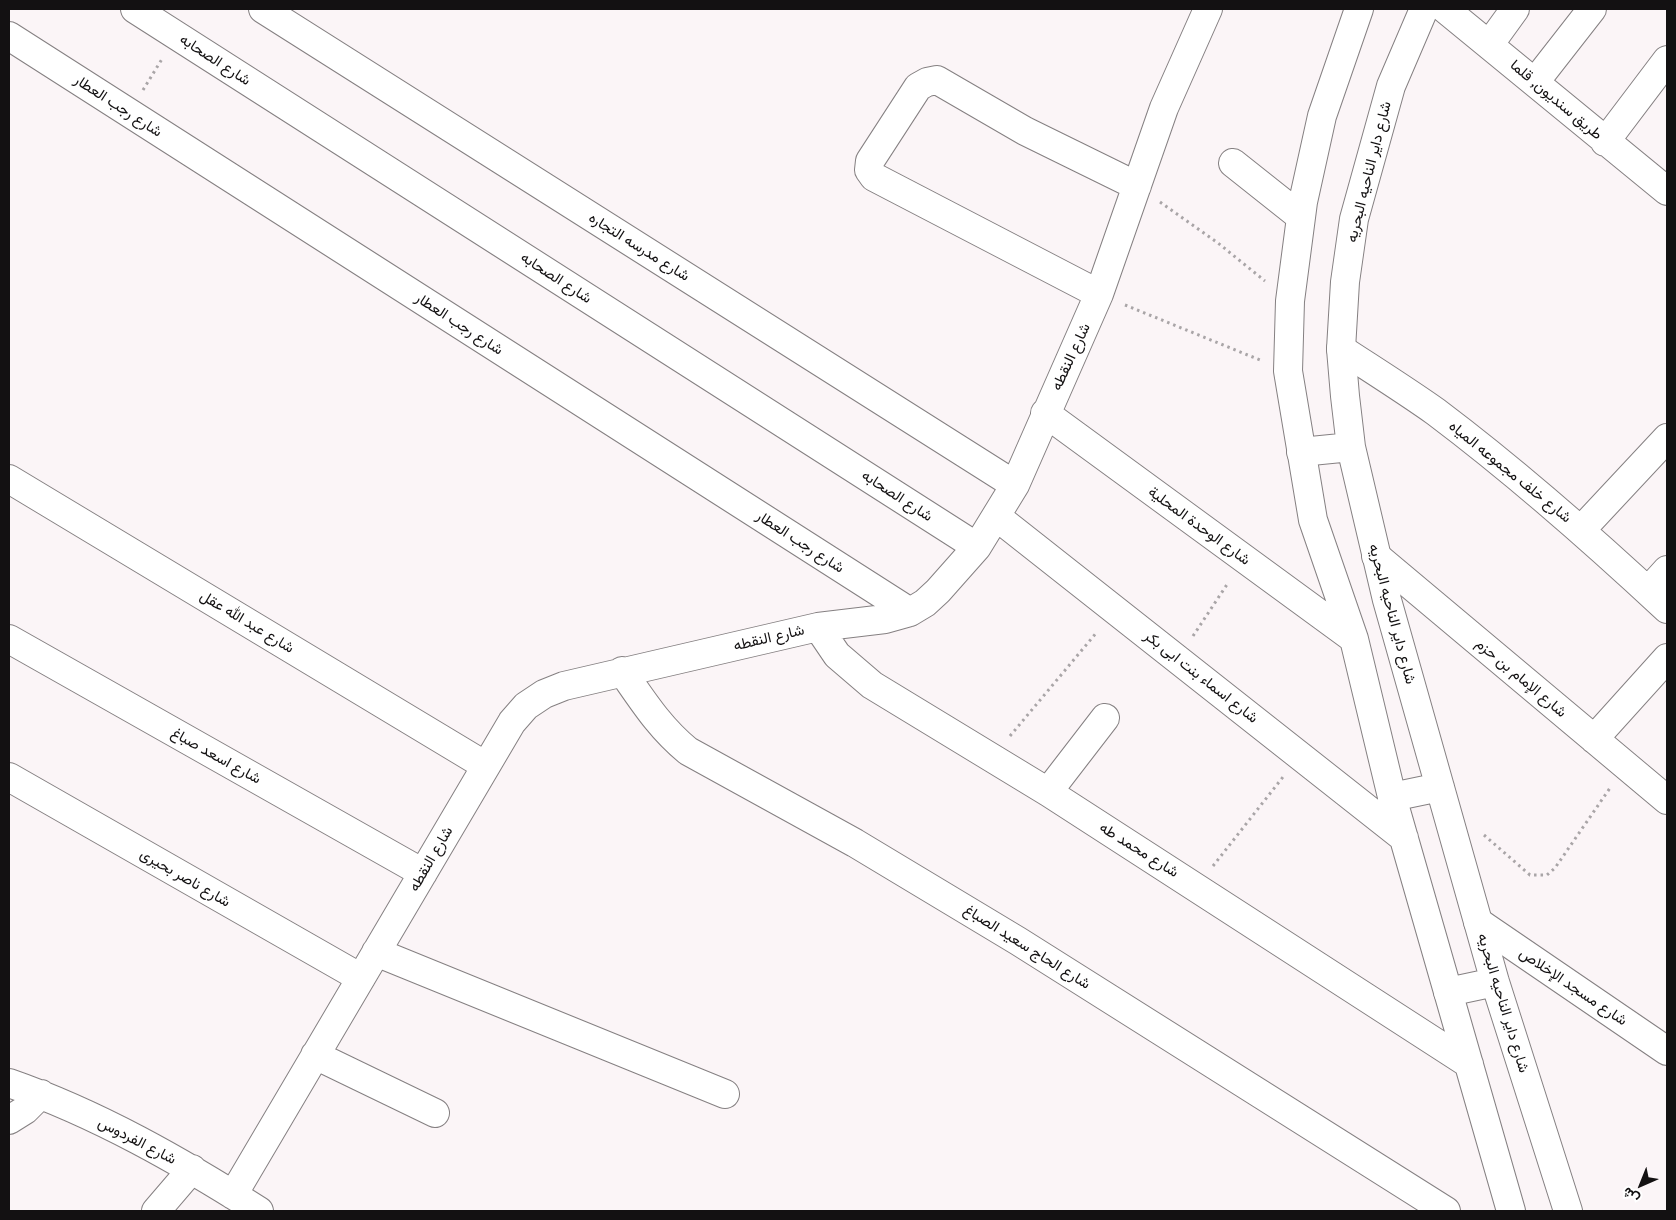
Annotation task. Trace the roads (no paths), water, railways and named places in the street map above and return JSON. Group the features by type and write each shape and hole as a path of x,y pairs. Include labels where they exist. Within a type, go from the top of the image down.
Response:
{"street":[{"name":"شارع الصحابه","path":"135,9 976,547"},
{"name":"شارع مدرسه التجاره","path":"263,9 1015,485"},
{"name":"شارع النقطه","path":"233,1195 512,722 526,706 564,686 622,671 818,627 885,619 910,612 926,603 976,547 997,517 1015,485 1045,413 1099,294 1164,108 1208,9"},
{"path":"1359,9 1322,116 1301,217 1290,301 1288,371 1313,520 1354,639 1392,797 1511,1211"},
{"name":"شارع داير الناحيه البحريه","path":"1424,9 1391,86 1354,219 1345,282 1341,349 1351,447 1376,556 1495,982 1568,1211"},
{"name":"طريق سنديون, قلما","path":"1445,9 1667,191"},
{"path":"1489,45 1515,9"},
{"path":"1535,82 1592,9"},
{"name":"شارع رجب العطار","path":"9,36 910,612"},
{"path":"1605,142 1667,60"},
{"path":"1099,294 874,177 869,170 870,161 918,87 927,82 937,80 1025,131 1137,186"},
{"path":"1233,163 1301,217"},
{"name":"شارع خلف مجموعه المياه","path":"1341,349 1435,412 1581,530 1658,600"},
{"name":"شارع الوحدة المحلية","path":"1045,413 1354,639"},
{"path":"1581,530 1667,438"},
{"path":"1301,452 1351,447"},
{"name":"شارع عبد الله عقل","path":"9,479 486,766"},
{"name":"شارع اسماء بنت ابى بكر","path":"997,517 1404,838"},
{"name":"شارع الإمام بن حزم","path":"1376,556 1667,800"},
{"path":"1658,600 1667,570"},
{"name":"شارع محمد طه","path":"818,627 837,655 860,676 1048,792 1469,1064"},
{"name":"شارع اسعد صباغ","path":"9,639 423,873"},
{"path":"1594,739 1667,658"},
{"name":"شارع الحاج سعيد الصباغ","path":"622,671 652,716 669,735 688,751 855,843 1018,941 1446,1211"},
{"path":"1048,792 1105,718"},
{"name":"شارع ناصر بحيرى","path":"9,777 361,978"},
{"path":"1392,797 1440,787"},
{"name":"شارع مسجد الإخلاص","path":"1478,922 1667,1051"},
{"path":"376,952 725,1094"},
{"path":"1448,992 1495,982"},
{"path":"315,1055 435,1113"},
{"name":"شارع الفردوس","path":"9,1084 41,1094 106,1124 192,1169 259,1211"},
{"path":"9,1120 25,1110 41,1094"},
{"path":"156,1211 192,1169"}]}
